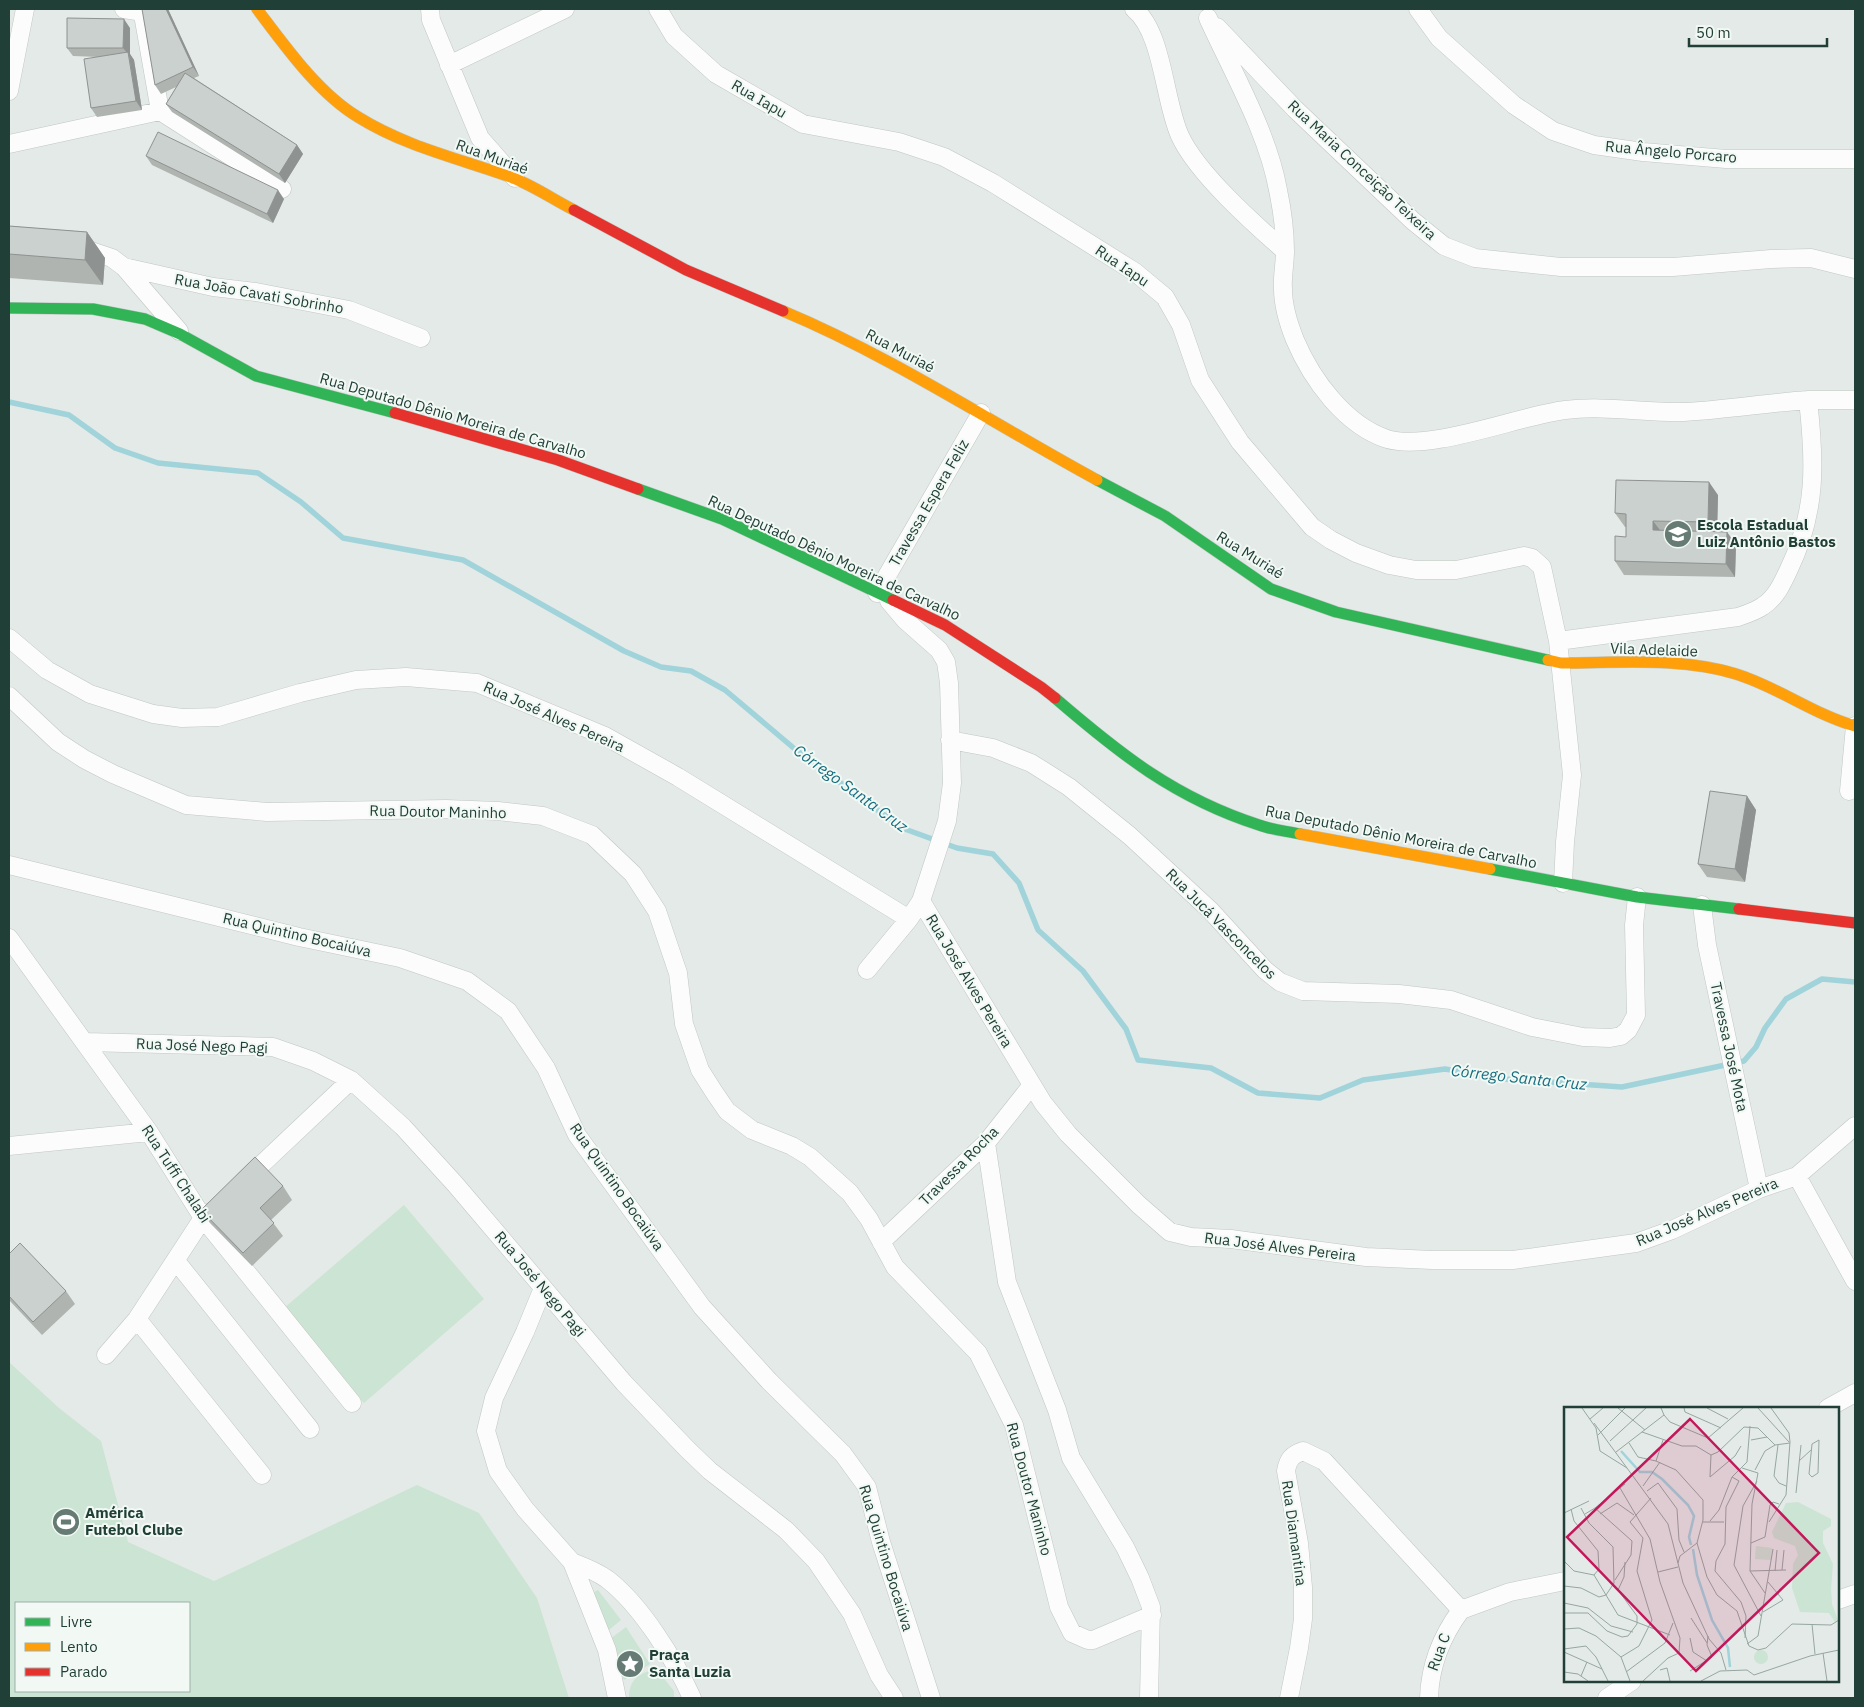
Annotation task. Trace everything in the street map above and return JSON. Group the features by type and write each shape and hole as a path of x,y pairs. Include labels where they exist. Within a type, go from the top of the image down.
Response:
{"street":[{"path":"9,91 26,9"},
{"path":"124,9 142,11 160,111"},
{"name":"Rua Muriaé","path":"257,9 292,55 332,97 357,117 417,147 515,179 686,270 814,324 981,413 1027,442 1165,516 1271,589 1336,612 1561,663"},
{"path":"430,9 431,20 480,138 515,179"},
{"path":"449,66 565,9"},
{"name":"Rua Iapu","path":"658,9 674,36 716,74 803,124 900,142 944,157 993,184 1136,272 1165,297 1182,325 1200,380 1240,442 1312,527 1356,553 1389,565 1416,570 1456,570 1524,556 1532,558 1542,567 1558,641"},
{"path":"1134,9 1149,27 1180,136 1200,165 1225,193 1255,225 1285,250"},
{"name":"Rua Ângelo Porcaro","path":"1418,9 1439,38 1514,105 1554,131 1594,145 1643,152 1726,159 1855,159"},
{"path":"1206,13 1266,145 1278,188 1285,250 1283,290 1287,315 1296,341 1316,378 1338,406 1362,427 1389,439 1414,441 1442,438 1564,410 1601,408 1697,411 1808,400 1855,400"},
{"name":"Rua Maria Conceição Teixeira","path":"1206,13 1295,108 1413,221 1444,246 1475,258 1571,267 1673,267 1771,259 1811,258 1855,269"},
{"path":"9,144 160,111 282,189"},
{"path":"66,244 112,258 124,267 180,334"},
{"name":"Rua João Cavati Sobrinho","path":"124,267 213,287 256,292 349,310 421,338"},
{"name":"Rua Deputado Dênio Moreira de Carvalho","path":"9,308 93,309 125,313 145,318 180,334 256,376 418,419 558,460 714,516 945,625 1041,687 1098,736 1151,775 1197,801 1230,815 1294,833 1637,897 1855,923"},
{"path":"1563,883 1572,774 1558,641 1738,616 1764,606 1780,587 1797,553 1812,498 1814,454 1808,400"},
{"name":"Travessa Espera Feliz","path":"881,594 981,413"},
{"path":"881,594 905,620 939,650 946,662 949,683 952,783 947,821 921,901"},
{"name":"Rua José Alves Pereira","path":"9,638 47,670 90,694 153,714 182,718 218,717 300,693 356,680 406,677 477,683 605,736 678,776 909,920 921,901 1043,1103 1068,1134 1138,1205 1170,1232 1191,1238 1231,1239 1366,1257 1512,1260 1636,1243 1672,1230 1759,1189 1796,1176 1855,1126"},
{"name":"Vila Adelaide","path":"1561,663 1673,663 1711,668 1736,674 1776,689 1831,719 1855,725"},
{"name":"Rua Doutor Maninho","path":"9,696 58,742 77,755 113,774 186,805 267,812 446,809 498,811 542,816 592,834 634,874 657,912 678,973 684,1024 700,1070 727,1111 752,1130 792,1146 810,1157 850,1193 869,1219 895,1267 978,1353 1014,1425 1059,1607 1072,1633 1079,1638 1093,1640 1152,1615"},
{"path":"1849,791 1855,725"},
{"name":"Rua Jucá Vasconcelos","path":"950,740 993,748 1032,763 1069,787 1130,836 1210,910 1265,970 1280,982 1304,991 1400,994 1450,1000 1532,1027 1584,1037 1610,1038 1621,1036 1628,1030 1636,1014 1634,925 1637,897"},
{"name":"Rua Quintino Bocaiúva","path":"9,865 299,937 400,958 467,981 508,1011 546,1068 577,1135 702,1306 769,1381 843,1454 867,1486 881,1542 931,1698"},
{"name":"Travessa José Mota","path":"1702,905 1707,945 1759,1189"},
{"path":"867,970 909,920"},
{"name":"Rua Tuffi Chalabi","path":"9,938 86,1042 149,1132 203,1218 352,1403"},
{"name":"Rua José Nego Pagi","path":"86,1042 273,1047 313,1061 351,1080 403,1127 456,1184 624,1383 688,1450 710,1471 786,1530 816,1561 852,1614 879,1675 894,1698"},
{"path":"106,1355 137,1319 203,1218 351,1080"},
{"name":"Travessa Rocha","path":"881,1242 986,1143 1032,1085"},
{"path":"9,1146 149,1132"},
{"path":"986,1143 1006,1282 1050,1392 1071,1458 1133,1562 1143,1585 1152,1615 1149,1698"},
{"path":"1796,1176 1855,1281"},
{"path":"176,1262 310,1429"},
{"path":"543,1288 526,1332 494,1398 486,1431 498,1471 525,1509 572,1562 607,1650 617,1698"},
{"path":"137,1319 262,1475"},
{"path":"1830,1407 1855,1393"},
{"name":"Rua Diamantina","path":"1289,1698 1302,1619 1299,1543 1286,1471 1287,1463 1292,1455 1303,1452 1324,1461 1461,1610"},
{"path":"572,1562 591,1569 624,1594 663,1647 686,1683 692,1698"},
{"path":"1461,1610 1510,1592 1564,1581"},
{"path":"1839,1600 1855,1594"},
{"name":"Rua C","path":"1430,1698 1430,1677 1438,1651 1448,1628 1461,1610"},
{"path":"1606,1698 1630,1682"}],"green space":[{"path":"404,1205 484,1299 364,1403 283,1309"},
{"path":"9,1362 59,1408 101,1441 128,1542 214,1581 417,1485 479,1513 537,1598 569,1698 9,1698"},
{"path":"598,1590 621,1620 604,1634 589,1595"},
{"path":"626,1627 650,1664 624,1680 606,1642"},
{"path":"655,1669 674,1691 674,1698 629,1698 633,1682 644,1673"}],"building":[{"path":"142,9 166,9 193,67 155,85"},
{"path":"67,18 124,19 123,48 67,48"},
{"path":"128,52 136,101 91,108 84,59"},
{"path":"185,73 297,145 279,174 166,104"},
{"path":"158,132 278,190 267,214 146,156"},
{"path":"9,226 87,232 85,260 9,254"},
{"path":"1616,480 1709,482 1708,522 1653,521 1653,530 1727,532 1726,564 1615,561 1615,536 1626,537 1626,514 1615,513"},
{"path":"1710,791 1747,796 1735,869 1698,864"},
{"path":"255,1157 283,1186 260,1208 274,1223 243,1253 201,1210"},
{"path":"20,1243 66,1291 33,1322 9,1296 9,1254"}],"waterway":[{"name":"Córrego Santa Cruz","path":"9,402 69,415 115,448 158,463 258,473 301,502 343,538 463,560 624,651 661,667 691,671 725,690 796,750 902,828 957,848 993,854 1019,883 1038,930 1083,971 1126,1029 1138,1060 1211,1068 1258,1093 1320,1098 1363,1080 1445,1069 1505,1079 1622,1087 1744,1061 1756,1047 1765,1028 1786,999 1822,979 1855,982"}],"traffic: fast":[{"path":"9,308 93,309 145,319 180,334 256,376 395,413"},
{"path":"1097,480 1165,516 1271,589 1336,612 1548,660"},
{"path":"638,489 722,519 893,600"},
{"path":"1055,698 1102,738 1175,788 1201,802 1264,827 1300,834"},
{"path":"1490,869 1637,897 1739,909"}],"traffic: slow":[{"path":"257,9 316,82 343,107 358,117 395,137 521,181 574,210"},
{"path":"783,311 864,349 942,391 1097,480"},
{"path":"1548,660 1561,663 1671,663 1715,669 1751,679 1825,715 1855,726 1855,724"},
{"path":"1300,834 1490,869"}],"traffic: jam":[{"path":"574,210 686,270 783,311"},
{"path":"395,413 558,460 638,489"},
{"path":"893,600 945,625 1055,698"},
{"path":"1739,909 1855,923"}],"place":[{"name":"Escola Estadual Luiz Antônio Bastos","path":"1678,534"},
{"name":"América Futebol Clube","path":"66,1522"},
{"name":"Praça Santa Luzia","path":"630,1664"}]}
